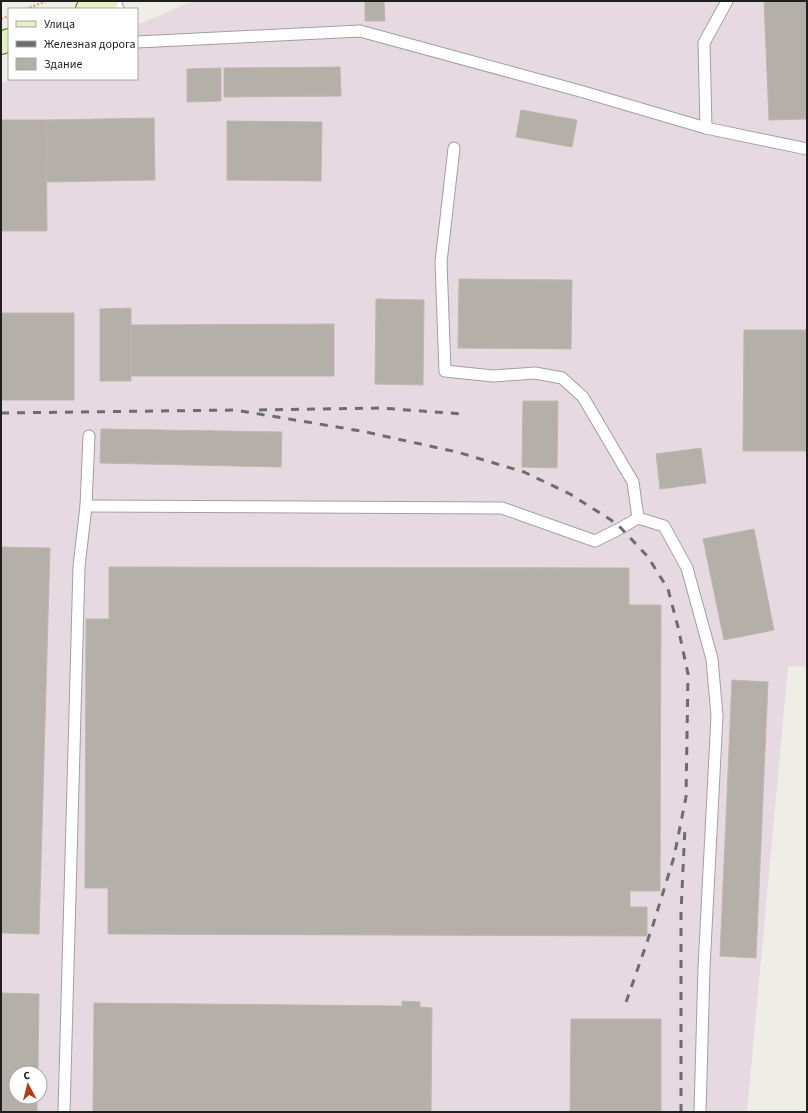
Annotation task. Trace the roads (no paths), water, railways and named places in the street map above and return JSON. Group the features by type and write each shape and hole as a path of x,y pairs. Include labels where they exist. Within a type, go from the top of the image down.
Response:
{"street":[{"path":"90,8 107,1"}],"lane":[{"path":"706,128 704,43 727,1"},
{"path":"138,42 360,31 580,91 706,128 807,149"},
{"path":"454,148 441,262 445,371 493,376 535,373 562,378 583,397 633,482 638,518"},
{"path":"64,1112 79,567 86,506 89,436"},
{"path":"86,506 502,508 595,541 638,518 664,526 687,568 712,659 717,716 704,968 700,1112"}],"railway":[{"path":"259,410 380,408 463,414"},
{"path":"1,413 235,410 361,431 457,452 524,472 570,494 621,528 648,557 668,589 688,674 686,797 674,857 653,925 624,1008"},
{"path":"681,1112 681,912 685,827"}]}
